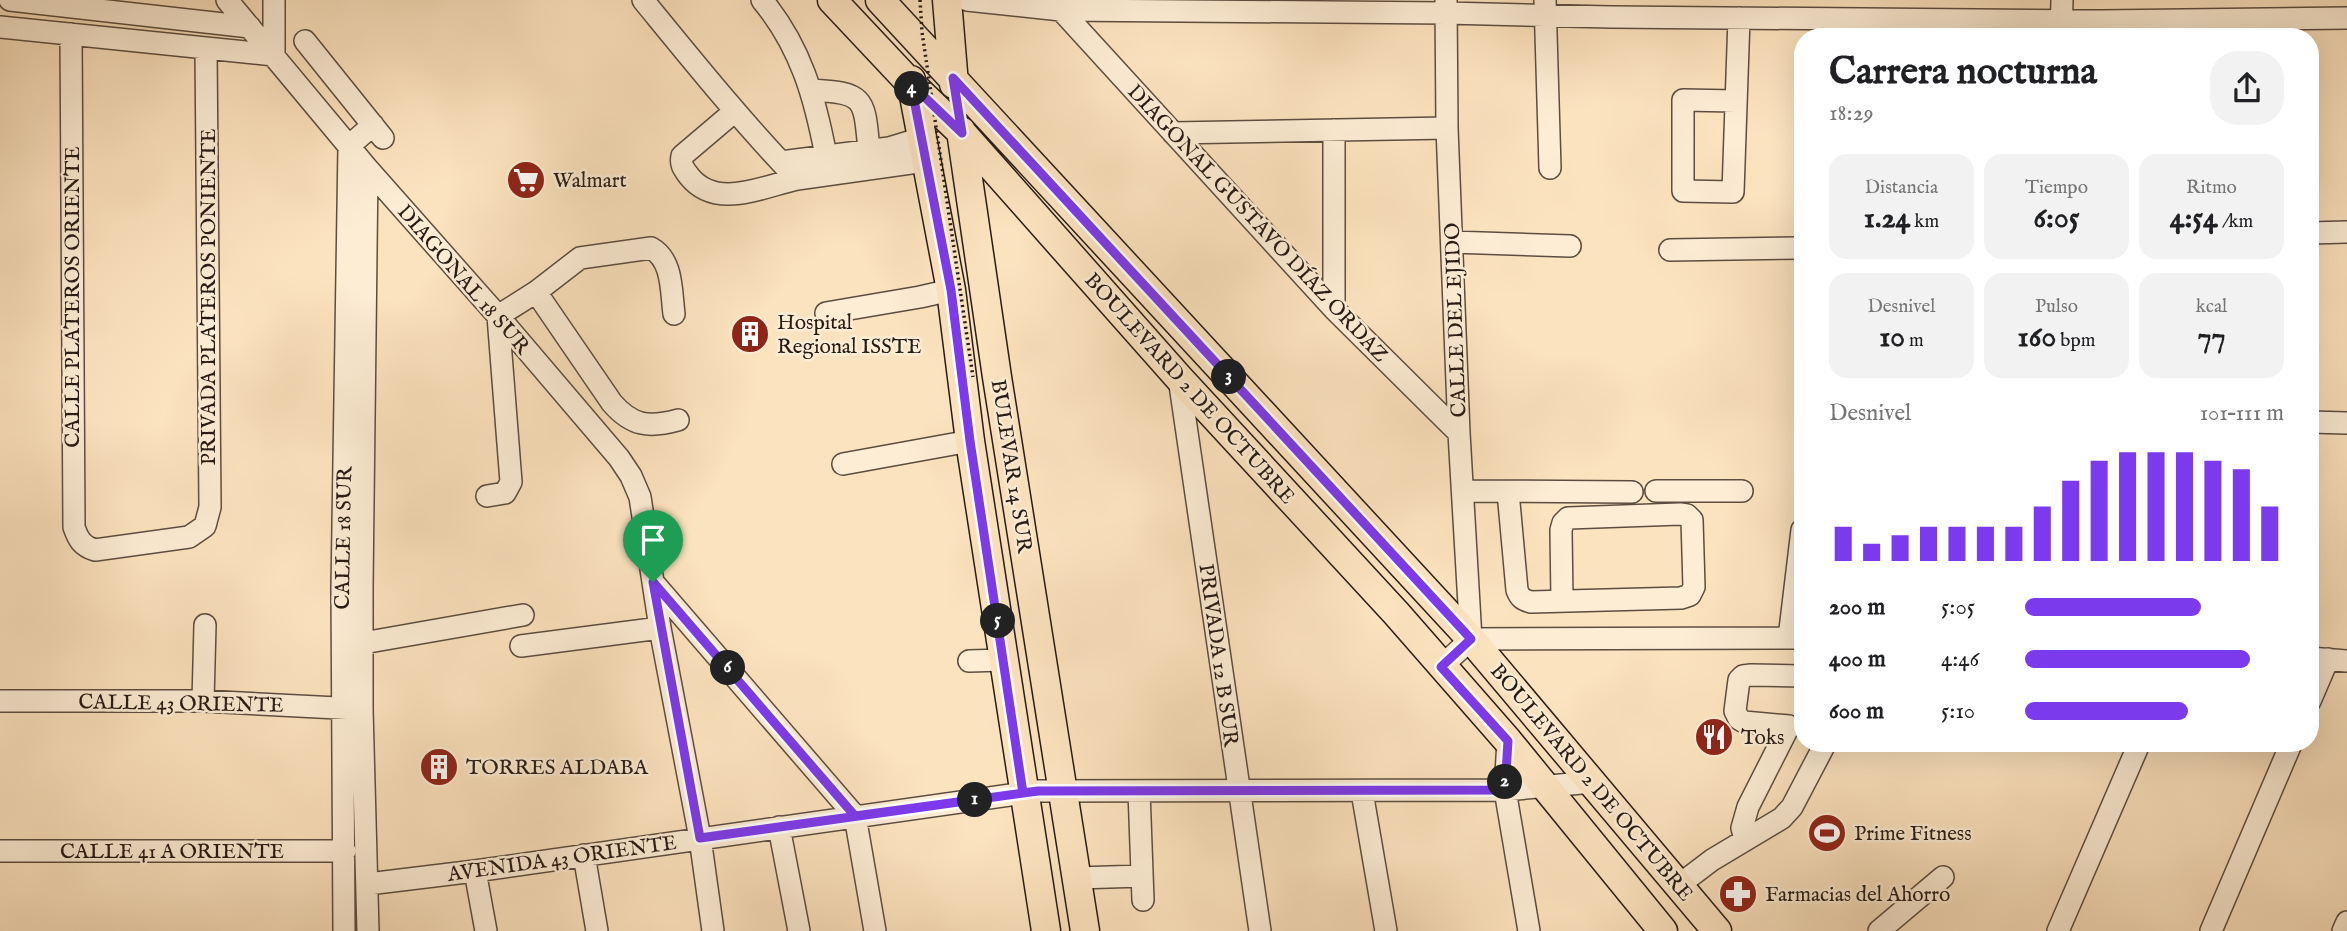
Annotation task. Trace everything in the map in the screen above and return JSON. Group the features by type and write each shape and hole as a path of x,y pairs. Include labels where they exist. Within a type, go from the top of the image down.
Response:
{"main road":[{"name":"BOULEVARD 2 DE OCTUBRE","path":"832,0 911,84 962,133 1180,378 1395,613 1508,741 1663,931"},
{"name":"BOULEVARD 2 DE OCTUBRE","path":"880,0 903,13 953,78 1471,639 1717,931"},
{"name":"BULEVAR 14 SUR","path":"947,0 953,78 997,377 1085,931"},
{"name":"BULEVAR 14 SUR","path":"903,13 911,84 951,290 970,441 1046,931"}],"street":[{"path":"10,0 250,27 249,0"},
{"name":"DIAGONAL 18 SUR","path":"227,0 367,168 619,458 631,477 640,497 660,628 700,838 713,931"},
{"path":"643,0 735,111 797,178"},
{"path":"762,0 781,22 811,90 827,156"},
{"path":"967,0 1061,10 1447,7 1611,9 1850,28 2061,19 2347,18"},
{"path":"0,27 274,55 279,5"},
{"name":"CALLE DEL EJIDO","path":"1447,7 1447,128 1459,433 1471,639"},
{"path":"1545,8 1550,168"},
{"name":"DIAGONAL GUSTAVO DÍAZ ORDAZ","path":"1061,10 1334,309 1459,433"},
{"path":"1736,101 1683,100 1683,191 1733,192 1740,18"},
{"name":"CALLE PLATEROS ORIENTE","path":"71,34 74,527 80,542 94,550 189,537"},
{"path":"304,41 378,132 349,146"},
{"name":"PRIVADA PLATEROS PONIENTE","path":"189,537 205,526 210,507 206,49"},
{"path":"811,90 843,92 858,100 866,118 869,150"},
{"path":"735,111 682,156 682,167 697,186 710,193 726,196 923,149"},
{"path":"1173,133 1447,128"},
{"path":"1334,309 1335,130"},
{"name":"CALLE 18 SUR","path":"344,931 345,851 353,708 349,146"},
{"path":"781,162 889,148 923,149"},
{"name":"CALLE 18 SUR","path":"367,168 352,587 363,643 353,708 368,884 368,931"},
{"path":"2319,233 2347,232"},
{"path":"1452,242 1570,246"},
{"path":"487,496 505,493 511,481 498,316 536,292 580,258 651,248 660,253 667,265 674,314"},
{"path":"1670,250 1794,248"},
{"path":"826,313 951,290"},
{"path":"536,292 611,403 625,418 644,424 663,424 678,420"},
{"name":"PRIVADA 12 B SUR","path":"1180,378 1260,931"},
{"path":"2319,422 2347,423"},
{"path":"843,464 970,441"},
{"path":"1463,491 1632,492"},
{"path":"1656,491 1742,491"},
{"path":"1508,492 1519,596 1524,601 1531,602 1682,598 1690,596 1694,587 1692,520 1687,515 1680,514 1568,518 1561,530 1562,601"},
{"path":"653,582 855,816 875,931"},
{"path":"363,643 523,615"},
{"path":"204,701 205,625"},
{"path":"521,646 660,628"},
{"path":"1441,667 1471,639 1794,638"},
{"path":"2319,680 2328,659"},
{"path":"969,661 1004,660"},
{"path":"1794,676 1743,676 1739,680 1735,711 1744,722 1794,726"},
{"name":"CALLE 43 ORIENTE","path":"0,701 204,701 353,708"},
{"path":"1745,839 1742,828 1748,807 1794,729"},
{"path":"1508,741 1505,790 1529,931"},
{"path":"1679,886 1712,860 1782,818 1792,807 1821,752"},
{"path":"2058,931 2136,752"},
{"path":"2211,931 2288,752"},
{"name":"AVENIDA 43 ORIENTE","path":"368,884 1023,793 1505,790 1593,782"},
{"path":"1139,791 1143,900"},
{"path":"1362,792 1386,931"},
{"path":"779,827 799,931"},
{"name":"CALLE 41 A ORIENTE","path":"0,851 345,851"},
{"path":"584,855 597,931"},
{"path":"475,871 486,931"},
{"path":"1077,877 1142,876"},
{"path":"1880,931 1943,877"}],"path":[{"path":"920,0 922,32 973,377"}],"place":[{"name":"Walmart","path":"526,180"},
{"name":"Hospital Regional ISSTE","path":"750,334"},
{"name":"Toks","path":"1714,737"},
{"name":"TORRES ALDABA","path":"439,767"},
{"name":"Prime Fitness","path":"1827,833"},
{"name":"Farmacias del Ahorro","path":"1738,894"}],"route":[{"path":"953,78 1471,639 1441,667 1508,741 1505,790 1038,791 700,838 653,582 855,816 1023,793 970,441 951,290 911,84 962,133 953,78"}]}
